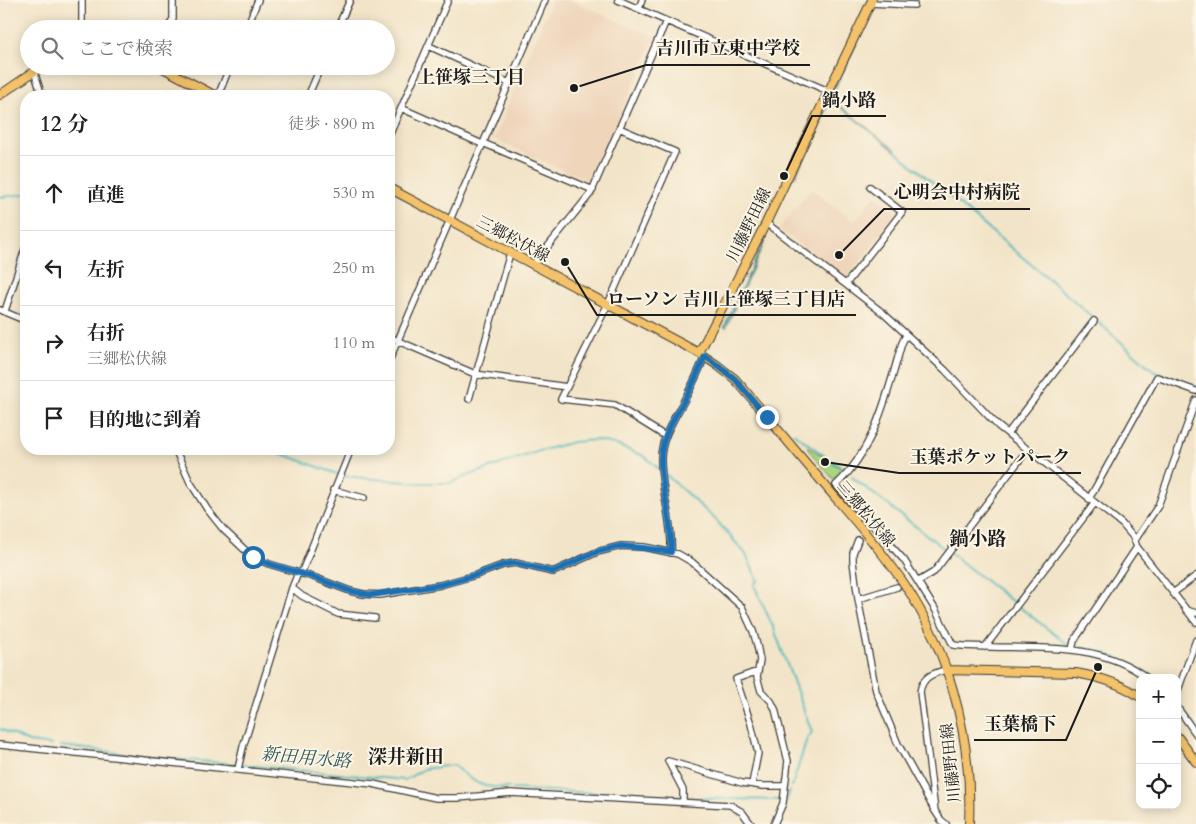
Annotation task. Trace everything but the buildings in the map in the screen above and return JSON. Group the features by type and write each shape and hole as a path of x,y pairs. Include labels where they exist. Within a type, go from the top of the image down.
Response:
{"main road":[{"name":"川藤野田線","path":"702,355 871,2"},
{"path":"0,94 27,75"},
{"path":"176,75 205,90"},
{"name":"三郷松伏線","path":"395,191 702,355 727,372 747,393 893,568 923,616 946,670"},
{"name":"川藤野田線","path":"946,670 954,694 967,756 969,824"},
{"path":"946,670 1076,673 1115,683 1136,695"},
{"path":"1181,741 1196,762"}],"street":[{"path":"82,0 82,20"},
{"path":"172,20 173,0"},
{"path":"250,20 258,0"},
{"path":"342,20 350,0"},
{"path":"395,122 448,0"},
{"path":"395,348 545,0"},
{"path":"618,0 828,91"},
{"path":"639,9 642,0"},
{"path":"871,2 914,5"},
{"path":"533,265 593,190 666,21"},
{"path":"429,46 509,82"},
{"path":"36,75 40,90"},
{"path":"220,90 226,75"},
{"path":"311,90 317,75"},
{"path":"401,108 593,190"},
{"path":"619,128 675,152 608,304 561,399 615,405 665,436"},
{"path":"846,284 902,212 870,188"},
{"path":"766,223 883,313 926,352 998,426 1122,524 1135,540 1137,547 1196,622"},
{"path":"469,399 510,253"},
{"path":"20,262 2,312 20,318"},
{"path":"1008,433 1094,321"},
{"path":"906,335 877,424 852,469 836,485 904,560 935,609 953,645 1087,652 1113,659 1140,674"},
{"path":"395,340 476,374 567,388"},
{"path":"671,552 671,528 660,460 665,436 689,392 702,355"},
{"path":"985,647 1092,501 1158,377 1196,390"},
{"path":"1135,540 1158,506 1196,400"},
{"path":"916,580 934,572 1028,449"},
{"path":"177,455 190,482 207,509 223,529 253,557 363,594 380,594 440,585 514,563 553,572 596,552 621,546 671,552 692,562 742,607 758,645 760,660 757,677 761,691 771,701 788,757 783,803 774,824"},
{"path":"238,769 292,588 300,573 348,455"},
{"path":"333,490 364,498"},
{"path":"858,540 853,553 858,600 869,662 879,700 898,744 935,811 946,824"},
{"path":"1072,650 1074,641 1137,547"},
{"path":"1173,593 1196,576"},
{"path":"858,600 897,587"},
{"path":"292,588 302,596 338,614 375,618"},
{"path":"1186,610 1196,613"},
{"path":"1181,682 1196,640"},
{"path":"935,811 920,692 921,684 928,677 946,670"},
{"path":"752,784 758,753 751,724 736,679 758,671"},
{"path":"1181,713 1196,734"},
{"path":"0,745 373,784 436,798 511,793 734,806 742,812 750,824"},
{"path":"683,802 683,790 668,761 742,783 784,786"}],"shaded area":[{"path":"552,0 569,0 655,37 590,182 494,139"},
{"path":"811,189 854,222 875,195 897,213 846,280 779,229"}],"green space":[{"path":"807,446 846,472 838,480 836,478 833,479"}],"water":[{"path":"872,7 874,7 834,91 832,90"},
{"path":"830,98 897,151 831,100 795,177"},
{"path":"766,239 726,328 724,327"}],"waterway":[{"path":"895,151 1057,286 1155,372 1196,387"},
{"path":"0,197 20,195"},
{"path":"793,433 846,471"},
{"path":"285,455 343,476 417,483 450,483 536,452 573,442 595,440 614,444 644,456 659,469"},
{"path":"663,472 715,519 745,553 758,581 754,585 774,629 812,732 807,739 792,786"},
{"path":"852,477 1067,644 1090,649 1122,660 1146,674"},
{"path":"1181,708 1196,729"},
{"name":"新田用水路","path":"0,729 29,742 52,745"},
{"name":"新田用水路","path":"61,746 235,764"},
{"name":"新田用水路","path":"241,765 405,780 424,769 453,765 478,783 490,787 509,788"},
{"name":"新田用水路","path":"513,789 680,797"},
{"path":"787,800 790,791"},
{"name":"新田用水路","path":"686,798 781,800"}],"place":[{"name":"吉川市立東中学校","path":"574,88"},
{"name":"鍋小路","path":"784,176"},
{"name":"心明会中村病院","path":"839,255"},
{"name":"ローソン 吉川上笹塚三丁目店","path":"565,262"},
{"name":"玉葉ポケットパーク","path":"825,462"},
{"name":"玉葉橋下","path":"1098,667"}],"district":[{"name":"上笹塚三丁目","path":"471,77"},
{"name":"鍋小路","path":"978,539"},
{"name":"深井新田","path":"406,757"}],"route":[{"path":"253,557 350,591 371,595 440,585 514,563 553,572 596,552 621,546 671,552 671,528 661,474 660,460 662,448 665,436 689,392 705,356 735,379 767,417"}]}
